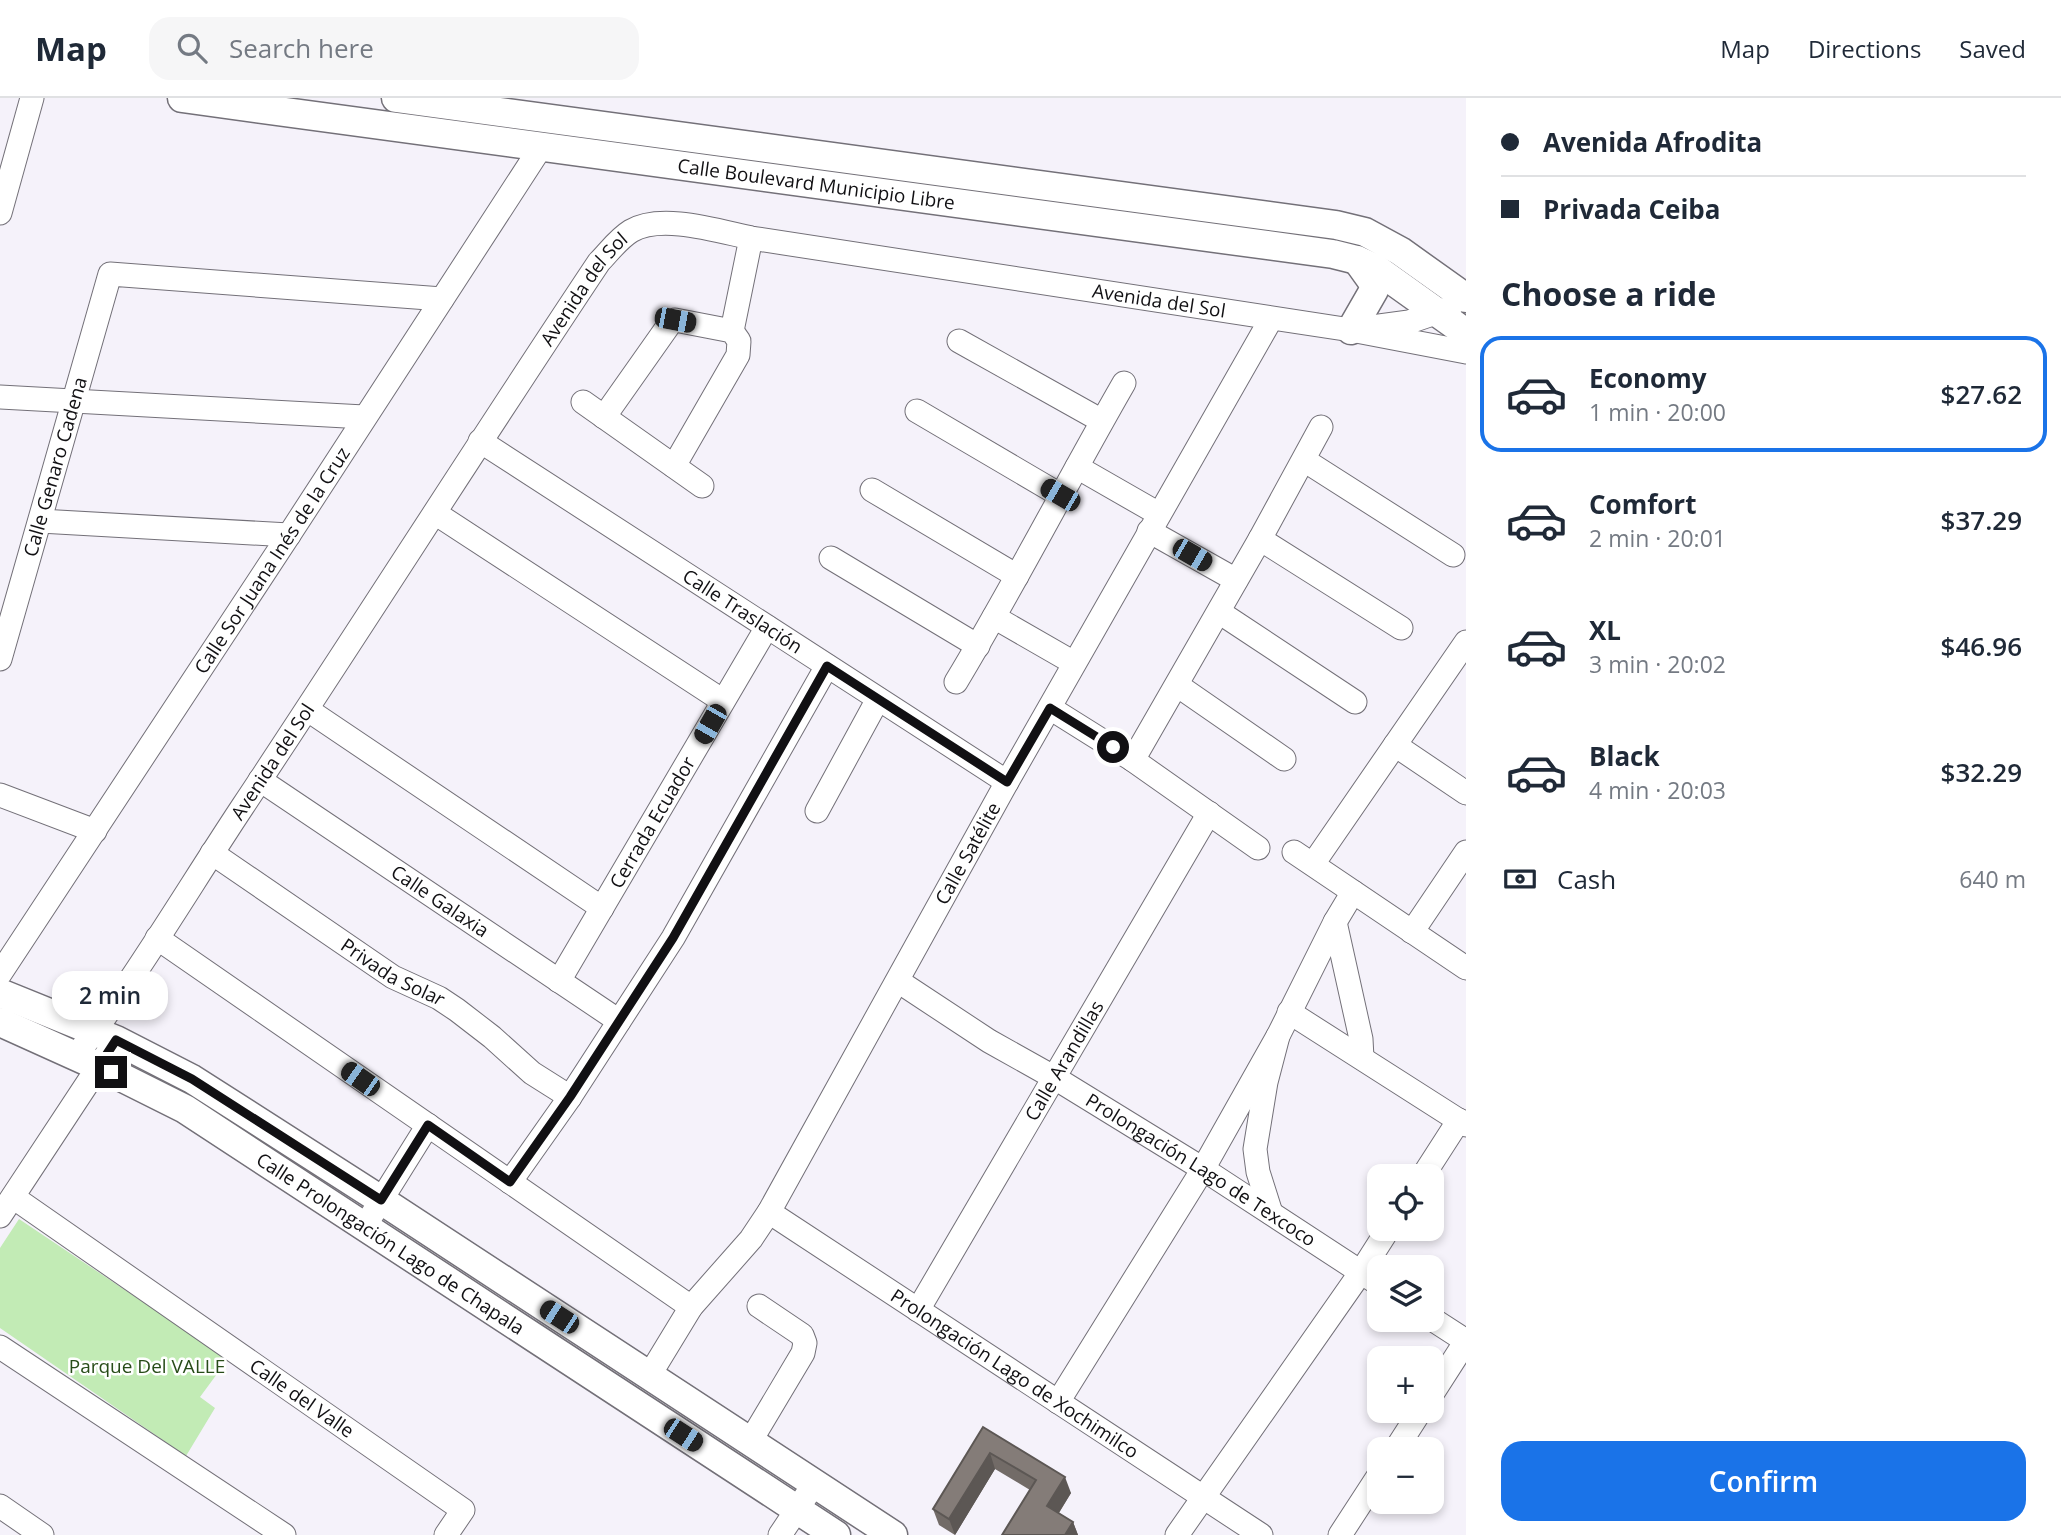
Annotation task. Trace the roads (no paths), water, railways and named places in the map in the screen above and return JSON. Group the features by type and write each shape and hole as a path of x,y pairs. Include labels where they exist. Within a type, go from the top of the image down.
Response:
{"main road":[{"name":"Calle Boulevard Municipio Libre","path":"182,98 1302,250 1357,260 1375,268 1466,333"},
{"name":"Calle Boulevard Municipio Libre","path":"396,98 1336,225 1365,232 1400,251 1466,298"},
{"path":"1351,330 1374,290 1372,281 1357,260"},
{"name":"Calle Prolongación Lago de Chapala","path":"1,976 105,1036 192,1079 893,1535"},
{"name":"Calle Prolongación Lago de Chapala","path":"0,1023 87,1061 185,1109 835,1535"}],"street":[{"path":"0,213 33,98"},
{"name":"Calle Sor Juana Inés de la Cruz","path":"1,976 541,146"},
{"name":"Avenida del Sol","path":"0,1216 87,1061 105,1036 157,938 599,262 632,230 649,225 692,226 751,238 1351,330 1466,352"},
{"path":"732,331 751,238"},
{"name":"Calle Genaro Cadena","path":"0,659 110,274 442,299"},
{"path":"1351,330 1409,322 1436,312 1466,306"},
{"name":"Calle Satélite","path":"649,1376 691,1307 751,1239 769,1212 1007,782 1271,319"},
{"path":"604,417 671,321 732,331 739,341 738,355 674,466"},
{"path":"958,341 1102,421"},
{"path":"956,682 1124,383"},
{"path":"0,397 365,417"},
{"path":"583,402 702,486"},
{"path":"917,411 1060,495"},
{"path":"1133,760 1219,612 1321,427"},
{"name":"Calle Traslación","path":"480,441 1007,782"},
{"path":"1304,460 1453,555"},
{"path":"1077,467 1236,580"},
{"path":"872,490 1017,576"},
{"path":"435,513 723,701"},
{"path":"40,521 289,535"},
{"path":"1260,538 1401,628"},
{"path":"831,558 978,646"},
{"path":"1219,612 1355,702"},
{"path":"994,617 1074,663"},
{"name":"Cerrada Ecuador","path":"559,981 767,627"},
{"path":"1466,642 1395,745 1303,858 1466,968"},
{"path":"510,1182 570,1097 673,938 827,666"},
{"path":"1177,685 1284,760"},
{"path":"817,811 878,699"},
{"path":"1050,708 1133,760 1258,848"},
{"path":"308,709 602,908"},
{"path":"1395,745 1466,793"},
{"name":"Calle Galaxia","path":"260,780 619,1021"},
{"path":"0,795 95,831"},
{"name":"Calle Arandillas","path":"918,1310 1209,813"},
{"path":"1412,932 1466,852"},
{"name":"Privada Solar","path":"212,853 393,976 439,998 457,1010 532,1073 570,1097"},
{"path":"1058,1402 1203,1169 1278,1036 1335,922 1353,892"},
{"path":"1335,922 1361,1039 1362,1058"},
{"path":"157,938 691,1307"},
{"name":"Prolongación Lago de Texcoco","path":"898,981 989,1041 1055,1078 1203,1169 1367,1276"},
{"path":"1289,1012 1462,1122 1432,1164"},
{"path":"1271,1213 1258,1172 1255,1149 1266,1082 1278,1036"},
{"path":"365,1226 428,1125"},
{"name":"Calle del Valle","path":"13,1197 463,1510 446,1535"},
{"name":"Prolongación Lago de Xochimilco","path":"769,1212 1261,1535"},
{"path":"1177,1535 1367,1282"},
{"path":"750,1442 803,1353 805,1342 802,1335 759,1306"},
{"path":"1444,1327 1466,1341 1444,1375"},
{"path":"0,1347 284,1535"},
{"path":"780,1535 814,1484"},
{"path":"1340,1535 1367,1493"},
{"path":"0,1506 42,1535"}],"park label":[{"name":"Parque Del VALLE","path":"147,1366"}]}
